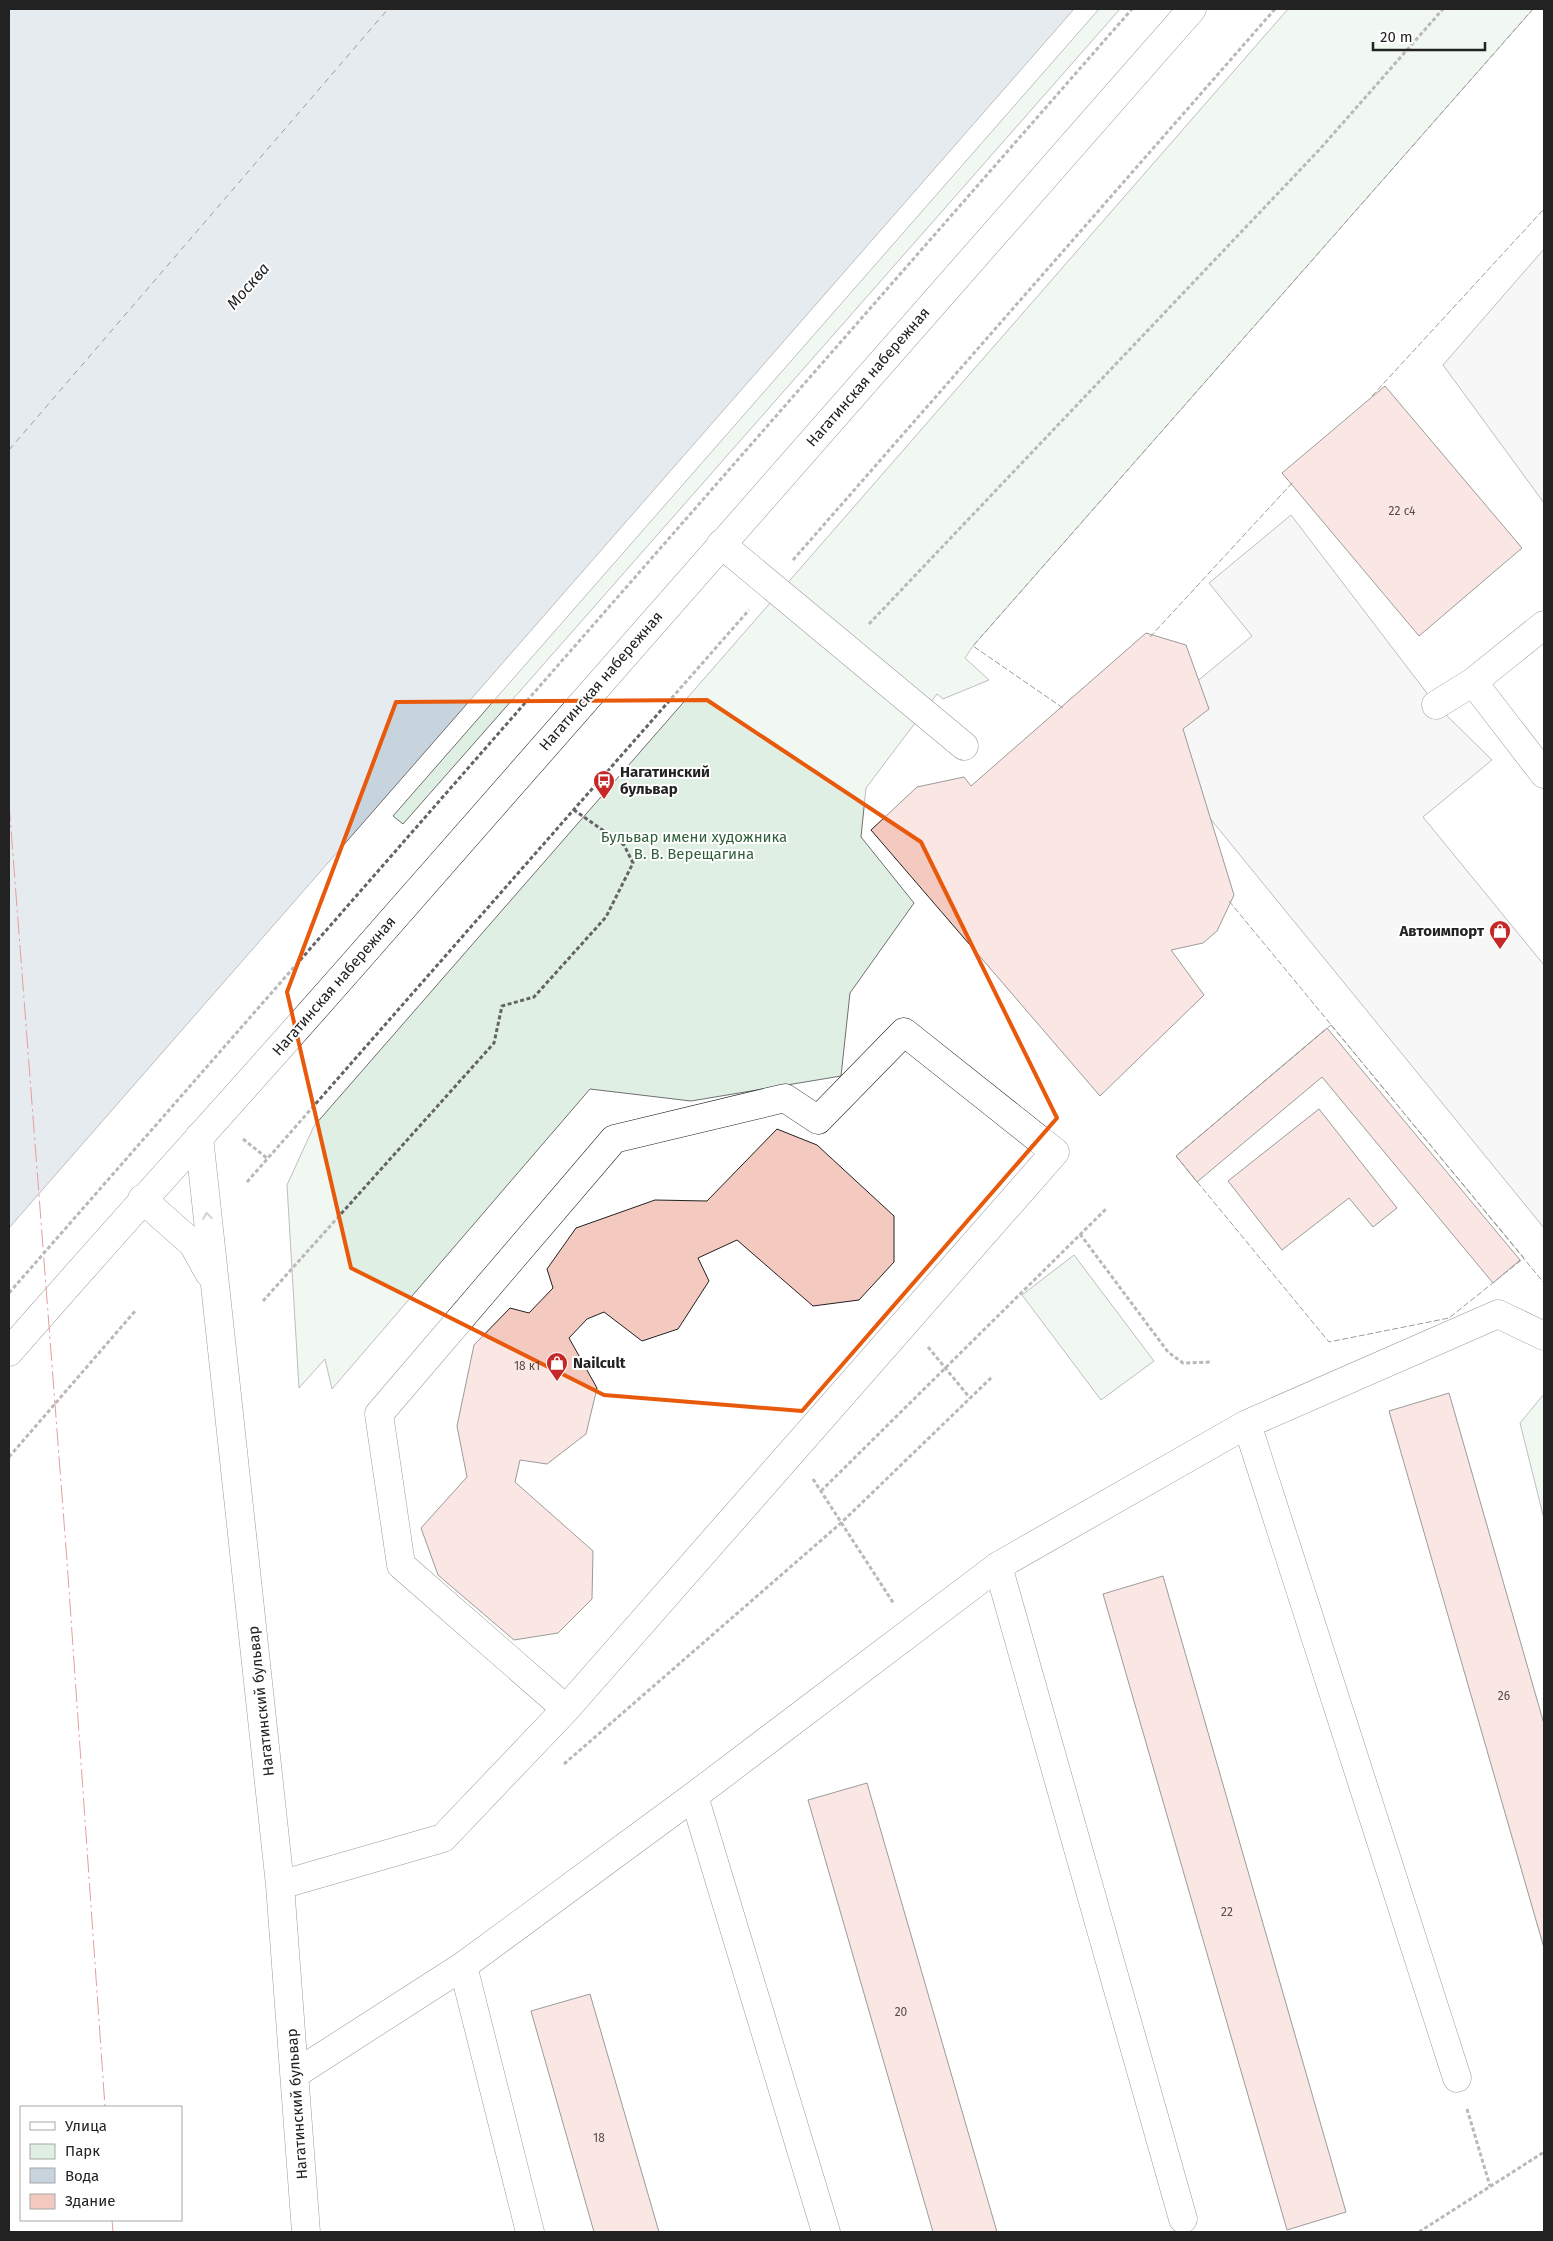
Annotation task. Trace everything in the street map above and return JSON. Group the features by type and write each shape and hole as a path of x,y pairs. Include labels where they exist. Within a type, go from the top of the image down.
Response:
{"main road":[{"name":"Нагатинская набережная","path":"9,1352 1192,9"},
{"path":"722,544 964,746"},
{"path":"1436,704 1473,682 1544,625"},
{"path":"1473,682 1544,774"},
{"path":"280,1885 443,1838 566,1709 1055,1152 904,1032 818,1120 785,1098 614,1139 379,1414 401,1565 566,1709"},
{"path":"199,1137 214,1282"},
{"name":"Нагатинский бульвар","path":"142,1199 193,1244 214,1282 280,1885 306,2232"},
{"path":"295,2074 463,1966 694,1796 998,1566 1247,1424 1498,1314 1544,1336"},
{"path":"1247,1424 1457,2078"},
{"path":"998,1566 1184,2218"},
{"path":"694,1796 826,2232"},
{"path":"463,1966 530,2232"}],"path":[{"path":"9,1294 1132,9"},
{"path":"841,644 860,633 1320,149 1443,9"},
{"path":"263,1301 494,1043 502,1006 534,997 606,917 633,863 624,845 574,810"},
{"path":"821,1491 1106,1209"},
{"path":"1080,1234 1168,1352 1183,1363 1210,1362"},
{"path":"9,1457 136,1310"},
{"path":"906,1321 970,1398"},
{"path":"562,1765 841,1523 993,1376"},
{"path":"794,1450 912,1632"},
{"path":"1457,2078 1490,2186"},
{"path":"1419,2232 1544,2152"}],"highlighted area":[{"path":"707,700 921,842 1057,1118 802,1411 604,1395 351,1268 287,992 396,702"}],"green space":[{"path":"1099,9 1120,9 403,824 393,816"},
{"name":"Бульвар имени художника В. В. Верещагина","path":"1288,9 1533,9 973,646 965,658 989,680 943,699 937,694 866,788 861,837 914,903 850,993 841,1076 691,1101 590,1089 332,1389 325,1359 299,1388 287,1185 314,1126"},
{"path":"1074,1255 1154,1361 1101,1400 1022,1295"},
{"path":"1544,1394 1544,1519 1520,1423"}],"shaded area":[{"path":"1544,249 1544,503 1443,365"},
{"path":"1291,515 1436,705 1492,760 1423,817 1544,965 1544,1228 1138,730 1252,636 1209,583"}],"water":[{"name":"Москва","path":"9,9 1074,9 9,1228"}],"building":[{"path":"1385,386 1522,548 1419,636 1282,473"},
{"path":"1146,633 1186,645 1209,709 1183,729 1234,895 1217,931 1203,943 1171,950 1204,995 1100,1096 871,830 917,787 964,777 971,786"},
{"path":"1327,1028 1520,1260 1493,1283 1322,1077 1197,1182 1176,1156"},
{"path":"1319,1109 1397,1208 1373,1227 1349,1198 1282,1250 1228,1181"},
{"path":"777,1129 817,1145 894,1216 894,1262 859,1300 813,1306 737,1240 698,1258 709,1281 678,1329 642,1341 604,1312 587,1319 569,1338 597,1388 586,1434 547,1464 520,1460 515,1482 593,1551 592,1599 558,1633 514,1640 438,1575 421,1528 467,1477 457,1426 474,1345 510,1308 529,1313 553,1288 547,1269 576,1228 655,1200 707,1201"},
{"path":"1449,1393 1544,1724 1544,1948 1389,1411"},
{"path":"1163,1576 1346,2212 1287,2230 1103,1594"},
{"path":"867,1783 997,2232 933,2232 808,1800"},
{"path":"590,1994 659,2232 594,2232 531,2011"}],"ferry route":[{"path":"9,450 388,9"}],"fence":[{"path":"1063,708 973,646 1533,9"},
{"path":"1372,396 1544,209"},
{"path":"1150,637 1293,482"},
{"path":"1229,901 1544,1283"},
{"path":"1331,1025 1524,1258 1449,1318 1329,1342 1176,1156 1331,1025"}],"power":[{"path":"9,803 67,1561 105,2106"},
{"path":"112,2221 113,2232"}],"place":[{"name":"Нагатинский бульвар","path":"604,800"},
{"name":"Автоимпорт","path":"1500,950"},
{"name":"Nailcult","path":"557,1382"}]}
